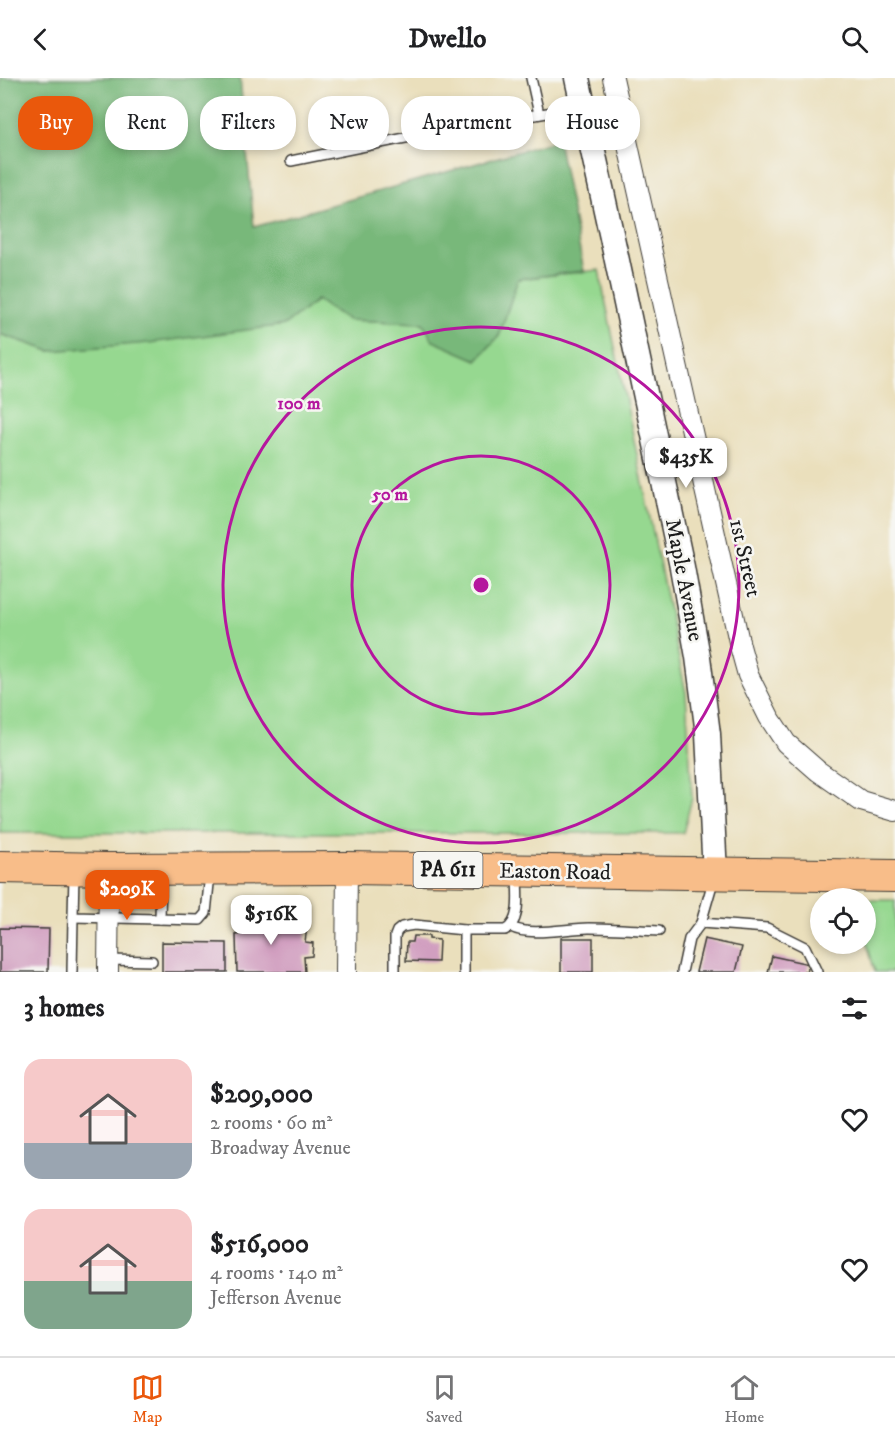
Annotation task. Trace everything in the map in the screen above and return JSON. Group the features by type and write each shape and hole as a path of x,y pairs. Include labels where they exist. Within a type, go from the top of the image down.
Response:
{"highway":[{"name":"Easton Road","path":"0,867 347,868 895,876"}],"street":[{"name":"Maple Avenue","path":"577,78 581,96"},
{"name":"1st Street","path":"614,78 748,675 786,742 818,771 861,801 892,811"},
{"name":"Maple Avenue","path":"593,150 680,555 698,657 708,734 715,874"},
{"path":"346,972 347,868"},
{"path":"109,869 109,966"}],"lane":[{"path":"531,78 539,114"},
{"path":"291,161 450,129 545,113"},
{"path":"72,972 74,868"},
{"path":"160,919 161,869"},
{"path":"73,917 200,920 206,913 211,869"},
{"path":"394,972 395,936 402,927 414,925 464,930 505,930 511,927 517,908 518,871"},
{"path":"682,972 689,939 701,923 715,874"},
{"path":"701,923 766,928 805,947 817,972"},
{"path":"511,927 530,932 588,928 659,931"},
{"path":"464,930 464,972"},
{"path":"109,966 152,962"}],"green space":[{"path":"0,78 240,78 242,96 200,96 200,150 247,150 254,227 523,150 533,150 533,147 545,144 545,150 560,150 584,271 518,279 499,336 477,360 433,341 423,323 348,320 317,300 285,325 149,343 50,351 0,334"},
{"path":"599,270 686,693 692,798 683,833 0,833 0,334 50,351 285,325 317,300 348,320 423,323 499,336 517,279"},
{"path":"876,900 895,900 895,972 875,972 870,954 876,954"}],"building":[{"path":"241,916 284,918 284,926 307,926 305,942 313,943 312,956 304,957 305,972 237,972 236,935 242,934"},
{"path":"0,928 49,929 48,972 0,972"},
{"path":"413,936 429,936 429,939 439,940 438,962 406,961 407,942 412,942"},
{"path":"561,938 593,938 593,972 561,972"},
{"path":"704,939 742,947 736,972 696,972"},
{"path":"162,942 227,943 227,972 162,972"},
{"path":"772,956 809,964 807,972 768,972"}]}
